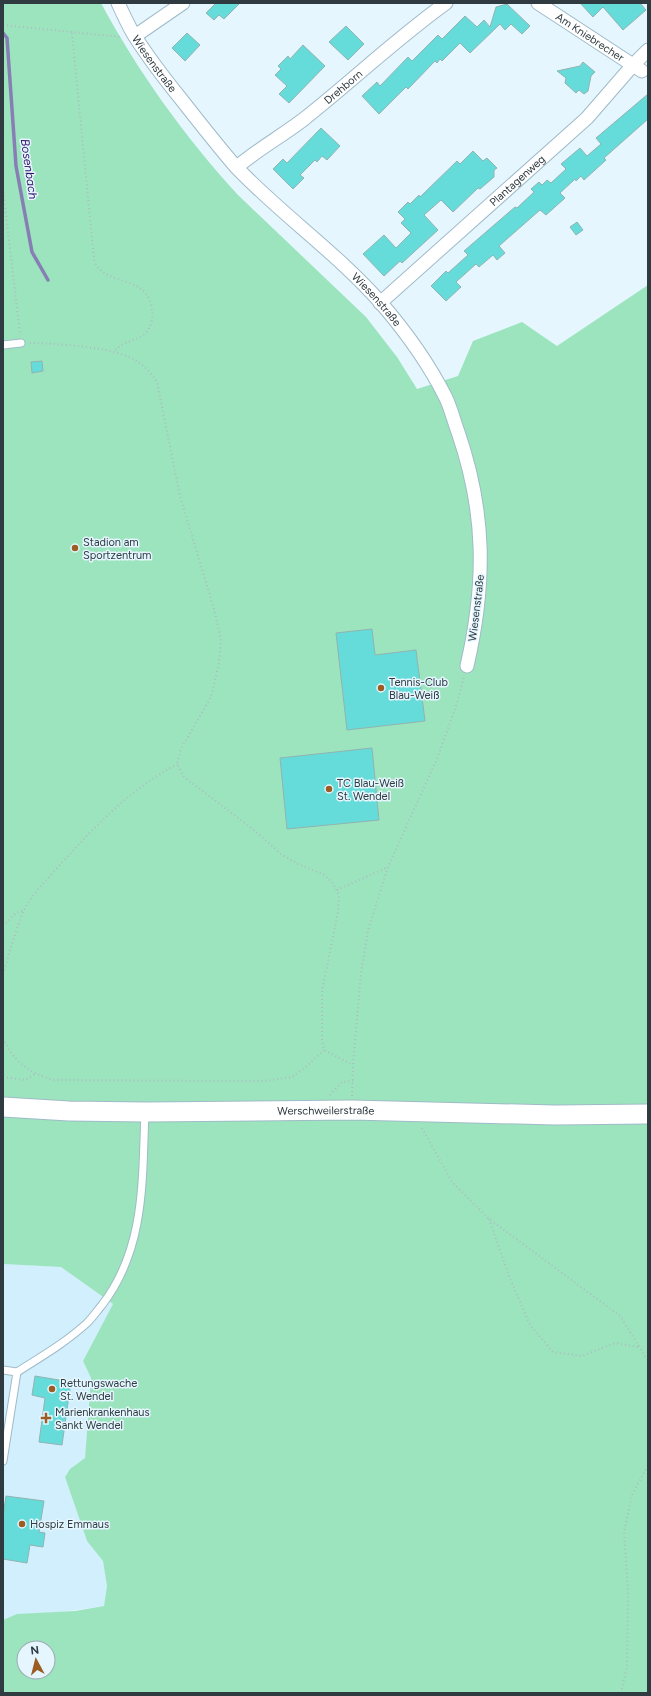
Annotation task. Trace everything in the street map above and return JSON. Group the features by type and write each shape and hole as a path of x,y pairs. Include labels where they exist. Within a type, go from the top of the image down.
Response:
{"main road":[{"name":"Werschweilerstraße","path":"3,1107 69,1111 145,1112 352,1110 555,1115 648,1114"}],"street":[{"name":"Wiesenstraße","path":"118,3 134,35 161,74 237,167 354,276 380,303 403,331 430,369 447,400 463,447 472,482 479,523 481,564 476,628 467,666"},
{"path":"134,35 183,3"},
{"name":"Drehborn","path":"237,167 302,120 364,70 398,39 446,3"},
{"name":"Am Kniebrecher","path":"538,3 641,70"},
{"name":"Plantagenweg","path":"380,303 641,70 648,50"}],"lane":[{"path":"3,345 21,343"},
{"path":"3,1370 17,1372 60,1345 88,1322 109,1296 119,1277 135,1239 141,1200 145,1112"},
{"path":"3,1461 17,1372"}],"path":[{"path":"3,25 116,38 134,35"},
{"path":"72,33 94,259 97,267 105,273 141,288 150,300 153,315 150,328 142,337 118,347 114,352"},
{"path":"3,188 21,343"},
{"path":"42,344 114,352 131,357 149,371 157,382 180,496 214,609 221,639 219,663 210,697 181,749 177,764 184,777 254,830 281,854 298,864 323,874 333,883 337,890 339,896 338,912 322,991 322,1040 324,1050"},
{"path":"352,1110 353,1065 361,973 368,930 388,867 437,759 456,706 467,666"},
{"path":"3,974 24,910 36,892 82,840 117,805 152,778 177,764"},
{"path":"337,890 388,867"},
{"path":"3,926 16,913 24,910"},
{"path":"3,1038 8,1049 21,1065 36,1074 53,1080 264,1081 292,1077 307,1066 324,1050"},
{"path":"324,1050 353,1065"},
{"path":"3,1077 25,1080 36,1074"},
{"path":"413,1111 452,1182 488,1218 620,1316 648,1361"},
{"path":"488,1218 509,1276 530,1325 553,1352 582,1356 615,1343 638,1347"},
{"path":"622,1693 627,1666 628,1591 624,1532 632,1495 648,1465"}],"shaded area":[{"name":"Marienkrankenhaus Sankt Wendel","path":"3,1264 61,1267 113,1304 83,1361 91,1378 85,1458 70,1469 65,1477 87,1541 103,1561 107,1586 104,1606 3,1620"}],"green space":[{"path":"3,3 101,3 115,29 147,79 199,150 238,195 366,317 397,357 417,389 458,376 473,341 522,322 557,346 648,285 648,1693 3,1693 3,1620 17,1614 75,1611 104,1606 107,1586 103,1561 87,1541 65,1477 70,1469 85,1458 91,1378 83,1361 113,1304 61,1267 3,1264"}],"building":[{"path":"216,3 240,3 224,19 219,15 214,20 206,13"},
{"path":"580,3 640,3 646,10 623,30 603,7 593,17"},
{"path":"507,4 530,26 522,34 511,24 505,30 500,24 470,53 460,43 442,61 440,59 437,63 435,61 408,89 406,87 379,114 362,96 377,82 380,86 408,57 412,61 438,35 442,39 465,16 477,27 484,20 490,27 496,7"},
{"path":"346,26 364,44 348,60 329,42"},
{"path":"187,33 200,45 185,61 172,48"},
{"path":"303,45 325,66 289,103 279,94 287,86 275,75 281,69 278,66 288,56 290,59"},
{"path":"583,62 595,72 591,76 588,91 584,94 579,90 576,93 565,83 566,78 557,71 580,66"},
{"path":"648,94 648,119 604,158 606,160 584,180 581,176 576,181 575,179 560,193 565,198 546,215 540,210 499,246 505,253 497,260 493,255 479,267 476,264 456,282 461,287 446,301 431,286 446,271 448,273 468,255 464,251 515,207 517,208 534,192 531,189 539,182 542,185 547,180 551,183 566,169 561,164 580,148 587,156 601,144 596,138"},
{"path":"321,128 340,146 327,160 322,156 317,162 315,160 300,175 304,178 293,189 273,169 283,159 287,163"},
{"path":"473,151 483,161 487,158 497,168 494,170 494,177 480,189 478,188 453,212 441,200 424,215 438,230 402,263 400,261 384,276 363,254 384,235 396,248 411,233 401,223 405,219 398,212 408,202 410,204 419,195 420,197 457,161 460,164"},
{"path":"577,222 583,230 576,235 570,227"},
{"path":"42,361 43,371 32,373 31,362"},
{"name":"Tennis-Club Blau-Weiß","path":"372,629 375,655 416,650 425,721 347,730 336,633"},
{"name":"TC Blau-Weiß St. Wendel","path":"372,748 379,820 287,829 280,758"},
{"path":"35,1376 71,1382 62,1445 39,1442 45,1398 32,1395"},
{"name":"Hospiz Emmaus","path":"6,1496 44,1501 39,1532 45,1533 43,1547 30,1545 27,1563 3,1559 3,1516"}],"waterway":[{"name":"Bosenbach","path":"3,33 7,38 16,166 32,252 48,280"}],"place":[{"name":"Stadion am Sportzentrum","path":"75,548"},
{"name":"Tennis-Club Blau-Weiß","path":"381,688"},
{"name":"TC Blau-Weiß St. Wendel","path":"329,789"},
{"name":"Rettungswache St. Wendel","path":"52,1389"},
{"name":"Marienkrankenhaus Sankt Wendel","path":"46,1418"},
{"name":"Hospiz Emmaus","path":"22,1524"}]}
